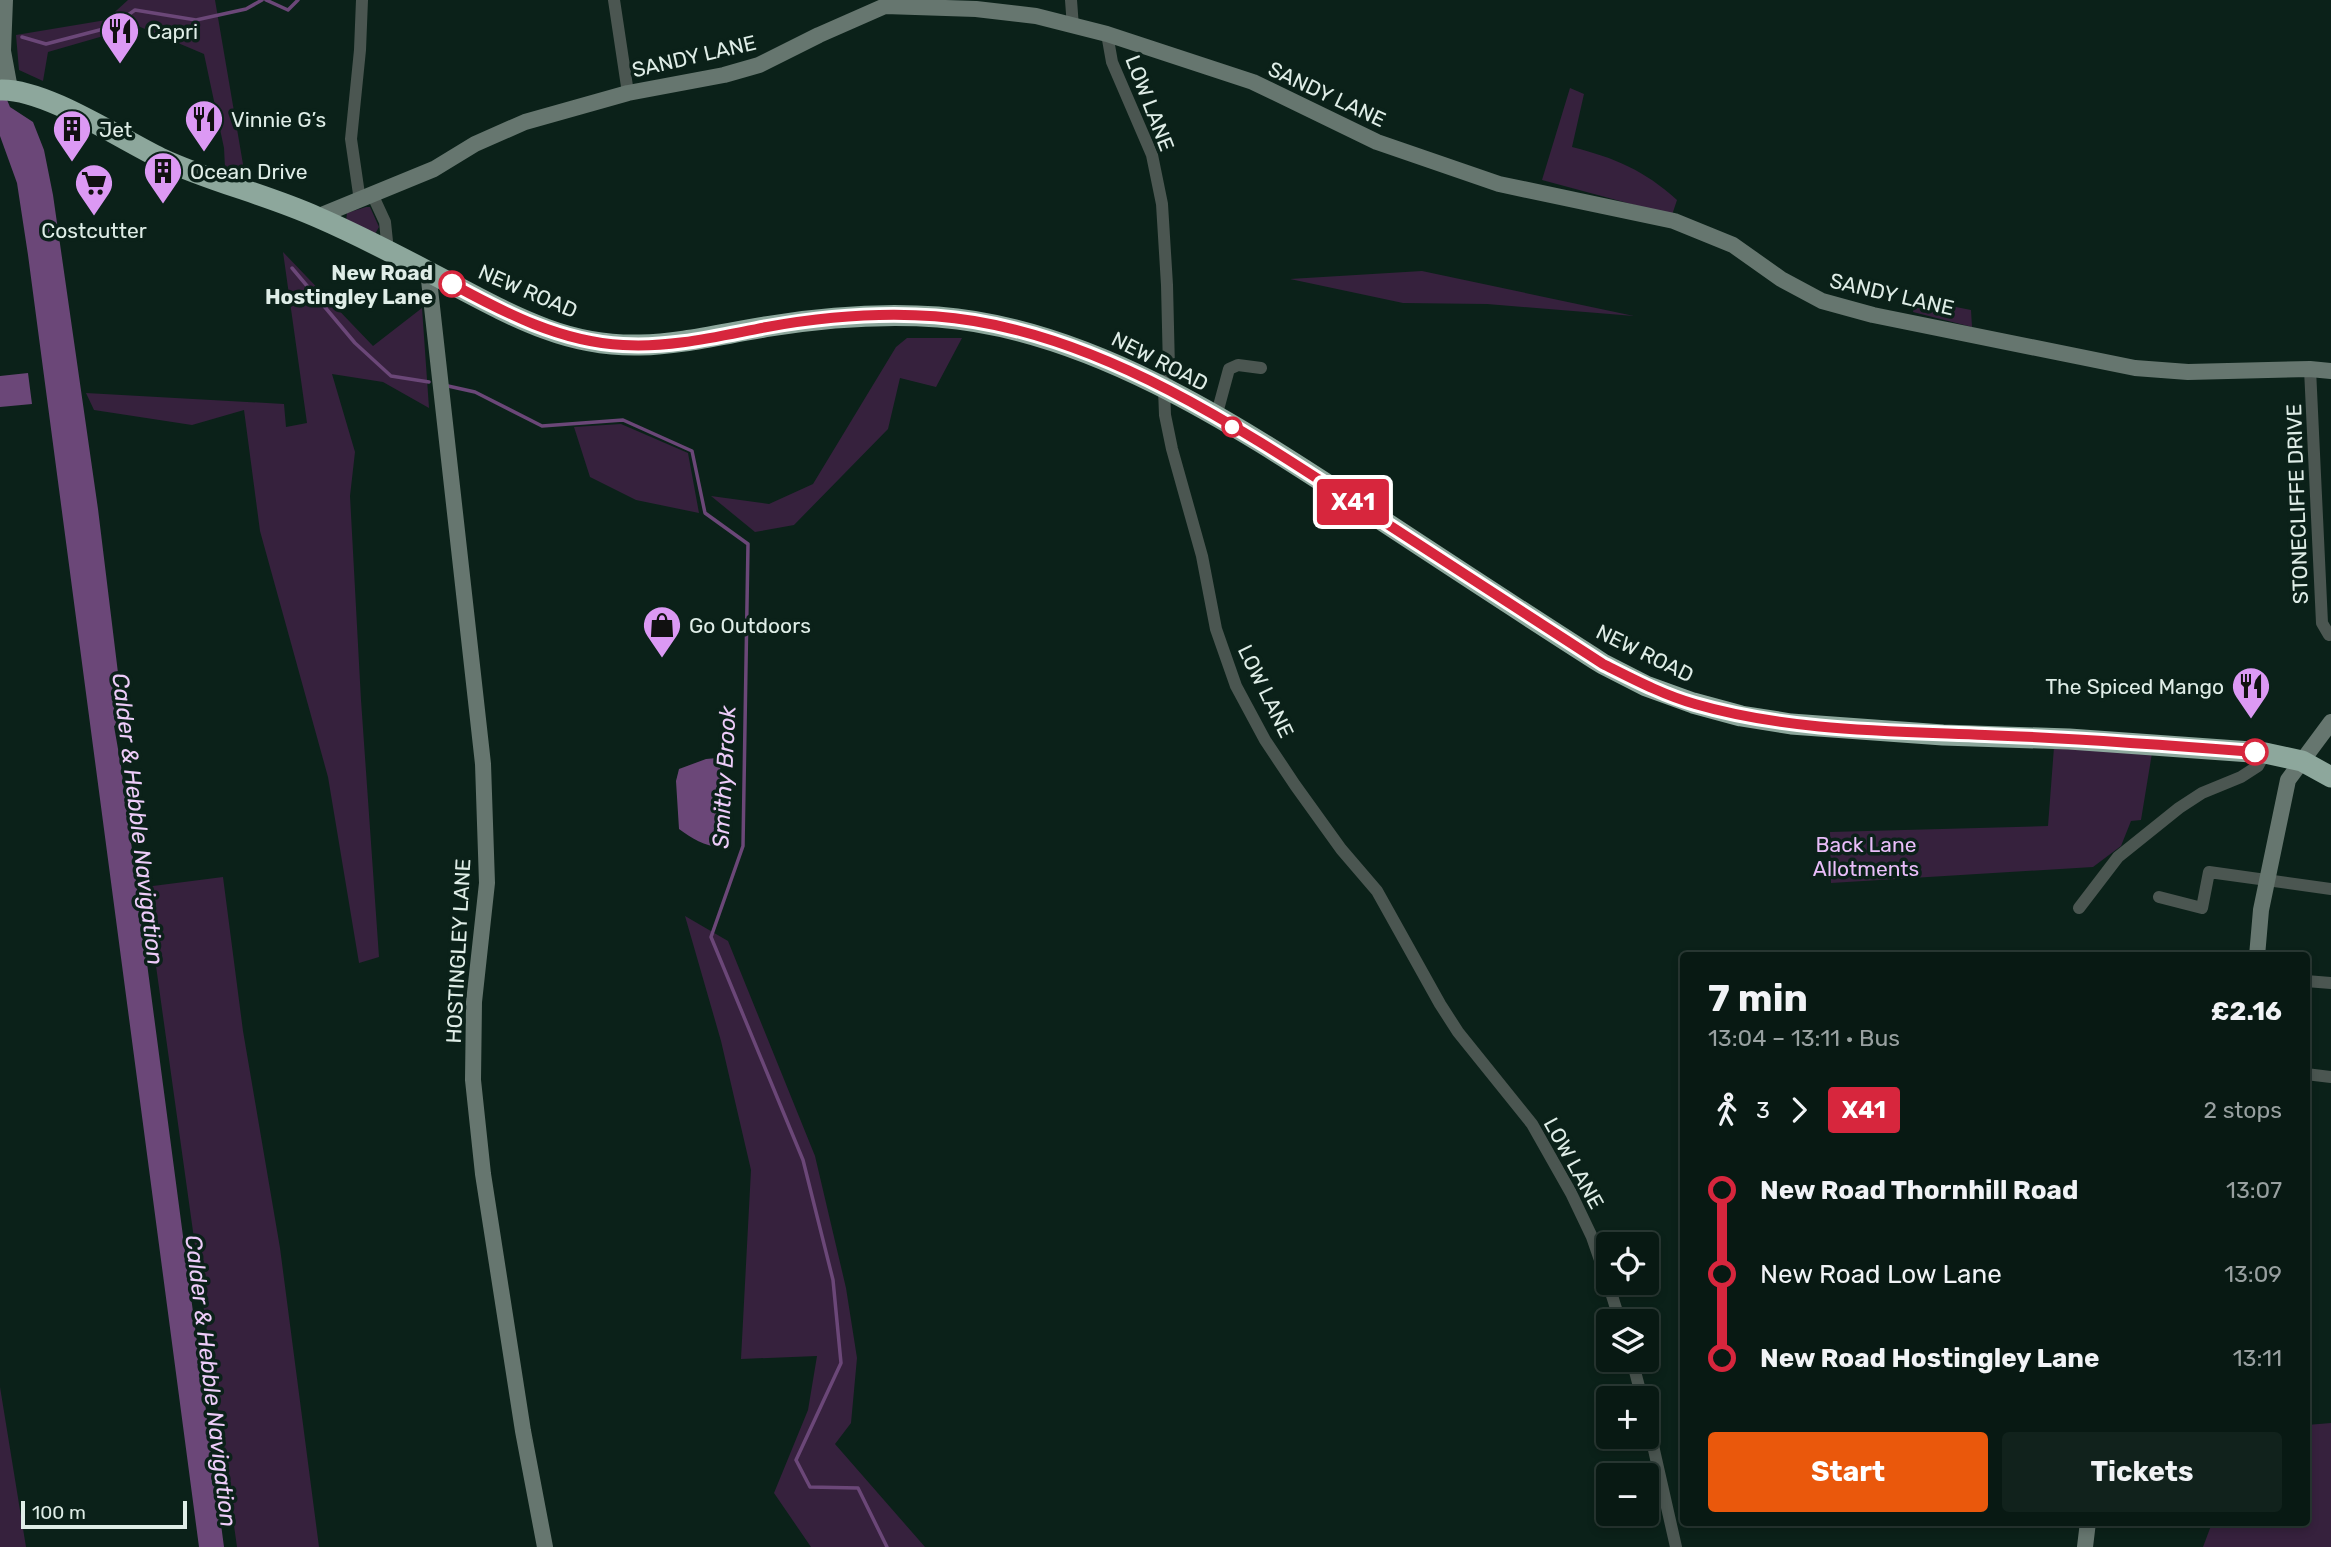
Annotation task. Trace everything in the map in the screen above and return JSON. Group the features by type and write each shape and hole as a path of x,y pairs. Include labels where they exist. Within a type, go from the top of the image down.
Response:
{"highway":[{"name":"NEW ROAD","path":"5,90 40,96 196,174 271,198 317,217 485,302 547,330 583,340 656,346 846,316 940,317 974,321 1038,335 1127,369 1216,417 1314,476 1603,664 1646,686 1693,703 1741,716 1791,723 1943,734 2069,738 2271,753 2302,761 2331,777"}],"street":[{"path":"5,0 5,90"},
{"path":"362,0 351,139 367,198 385,222 388,251"},
{"path":"614,0 628,93"},
{"path":"1071,0 1073,26"},
{"name":"SANDY LANE","path":"317,217 434,169 475,144 525,121 628,93 759,65 885,6 976,9 1036,16 1107,34 1253,82 1377,142 1499,184 1674,221 1732,245 1781,279 1822,301 1847,308 2135,368 2188,372 2310,369 2331,371"},
{"name":"LOW LANE","path":"1107,34 1112,62 1152,155 1161,204 1167,285 1169,369 1164,389 1165,415 1202,556 1216,629 1236,686 1265,740 1295,785 1341,849 1377,891 1458,1032 1532,1124 1571,1193 1596,1248"},
{"name":"HOSTINGLEY LANE","path":"428,271 483,764 487,883 474,1002 473,1080 483,1174 523,1431 545,1547"},
{"path":"1216,417 1228,369 1238,365 1261,368"},
{"name":"STONECLIFFE DRIVE","path":"2310,369 2322,623 2329,635"},
{"path":"2257,952 2261,910 2288,780 2331,722"},
{"path":"2079,908 2118,857 2179,808 2202,793 2250,772 2271,753"},
{"path":"2159,897 2202,908 2209,872 2331,889"},
{"path":"2310,981 2331,983"},
{"path":"2310,1074 2331,1077"},
{"path":"1654,1449 1676,1547"},
{"path":"2085,1547 2088,1526"}],"green space":[{"path":"128,0 215,0 244,170 225,168 224,148 204,54 138,26 48,52 43,81 19,70 16,35 106,20"},
{"path":"1570,88 1584,94 1572,147 1615,161 1653,181 1677,200 1672,215 1542,180"},
{"path":"370,207 379,227 375,234 346,221 347,213"},
{"path":"283,252 373,346 422,308 429,408 383,382 332,374 355,452 350,496 379,957 359,963 328,777 260,531 244,410 192,425 94,410 86,393 284,404 286,427 307,423"},
{"path":"1422,271 1634,316 1487,304 1403,303 1290,279"},
{"path":"1916,299 1971,310 1972,327 1913,312"},
{"path":"907,338 962,338 936,387 900,378 888,429 794,525 755,532 711,496 769,504 813,484 896,347"},
{"path":"621,424 688,453 699,513 636,500 590,477 574,427"},
{"name":"Back Lane Allotments","path":"2054,747 2152,753 2141,820 2131,821 2121,846 2093,867 1831,883 1830,832 2048,826"},
{"path":"223,877 243,1031 280,1248 319,1547 237,1547 145,887"},
{"path":"685,916 728,941 815,1156 846,1288 857,1358 851,1423 835,1444 925,1547 811,1547 774,1493 808,1410 817,1356 741,1359 751,1170 721,1041"},
{"path":"0,1387 26,1547 0,1547"},
{"path":"2331,1423 2331,1547 2203,1547 2211,1526 2310,1526 2310,1425"}],"shaded area":[{"path":"0,83 10,107 33,122 44,150 53,195 98,509 123,714 122,720 114,726 224,1547 199,1547 28,255 17,183 0,136"},
{"path":"28,373 32,404 0,407 0,376"},
{"path":"717,758 722,774 721,800 728,823 728,846 721,847 702,843 679,829 676,781 679,769"}],"waterway":[{"path":"22,37 46,44 111,27 135,10 196,20 246,9 262,0"},
{"path":"266,0 288,10 298,0"},
{"name":"Smithy Brook","path":"292,268 355,343 391,376 429,382"},
{"name":"Smithy Brook","path":"448,386 475,392 542,426 623,420 692,451 705,513 748,544 743,846 711,937 803,1160 833,1280 841,1363 796,1460 810,1487 858,1488 887,1547"}],"bus line":[{"name":"X41","path":"452,284 547,330 583,340 620,345 656,346 702,340 769,326 846,316 940,317 974,321 1038,335 1127,369 1247,435 1603,664 1646,686 1693,703 1741,716 1791,723 1943,734 2069,738 2255,752"}],"place":[{"name":"Capri","path":"120,65"},
{"name":"Vinnie G’s","path":"204,153"},
{"name":"Jet","path":"72,163"},
{"name":"Ocean Drive","path":"163,205"},
{"name":"Costcutter","path":"94,217"},
{"name":"New Road Hostingley Lane","path":"452,284"},
{"name":"Go Outdoors","path":"662,659"},
{"name":"The Spiced Mango","path":"2251,720"}],"water label":[{"name":"Calder & Hebble Navigation","path":"138,819"},
{"name":"Calder & Hebble Navigation","path":"211,1381"}]}
